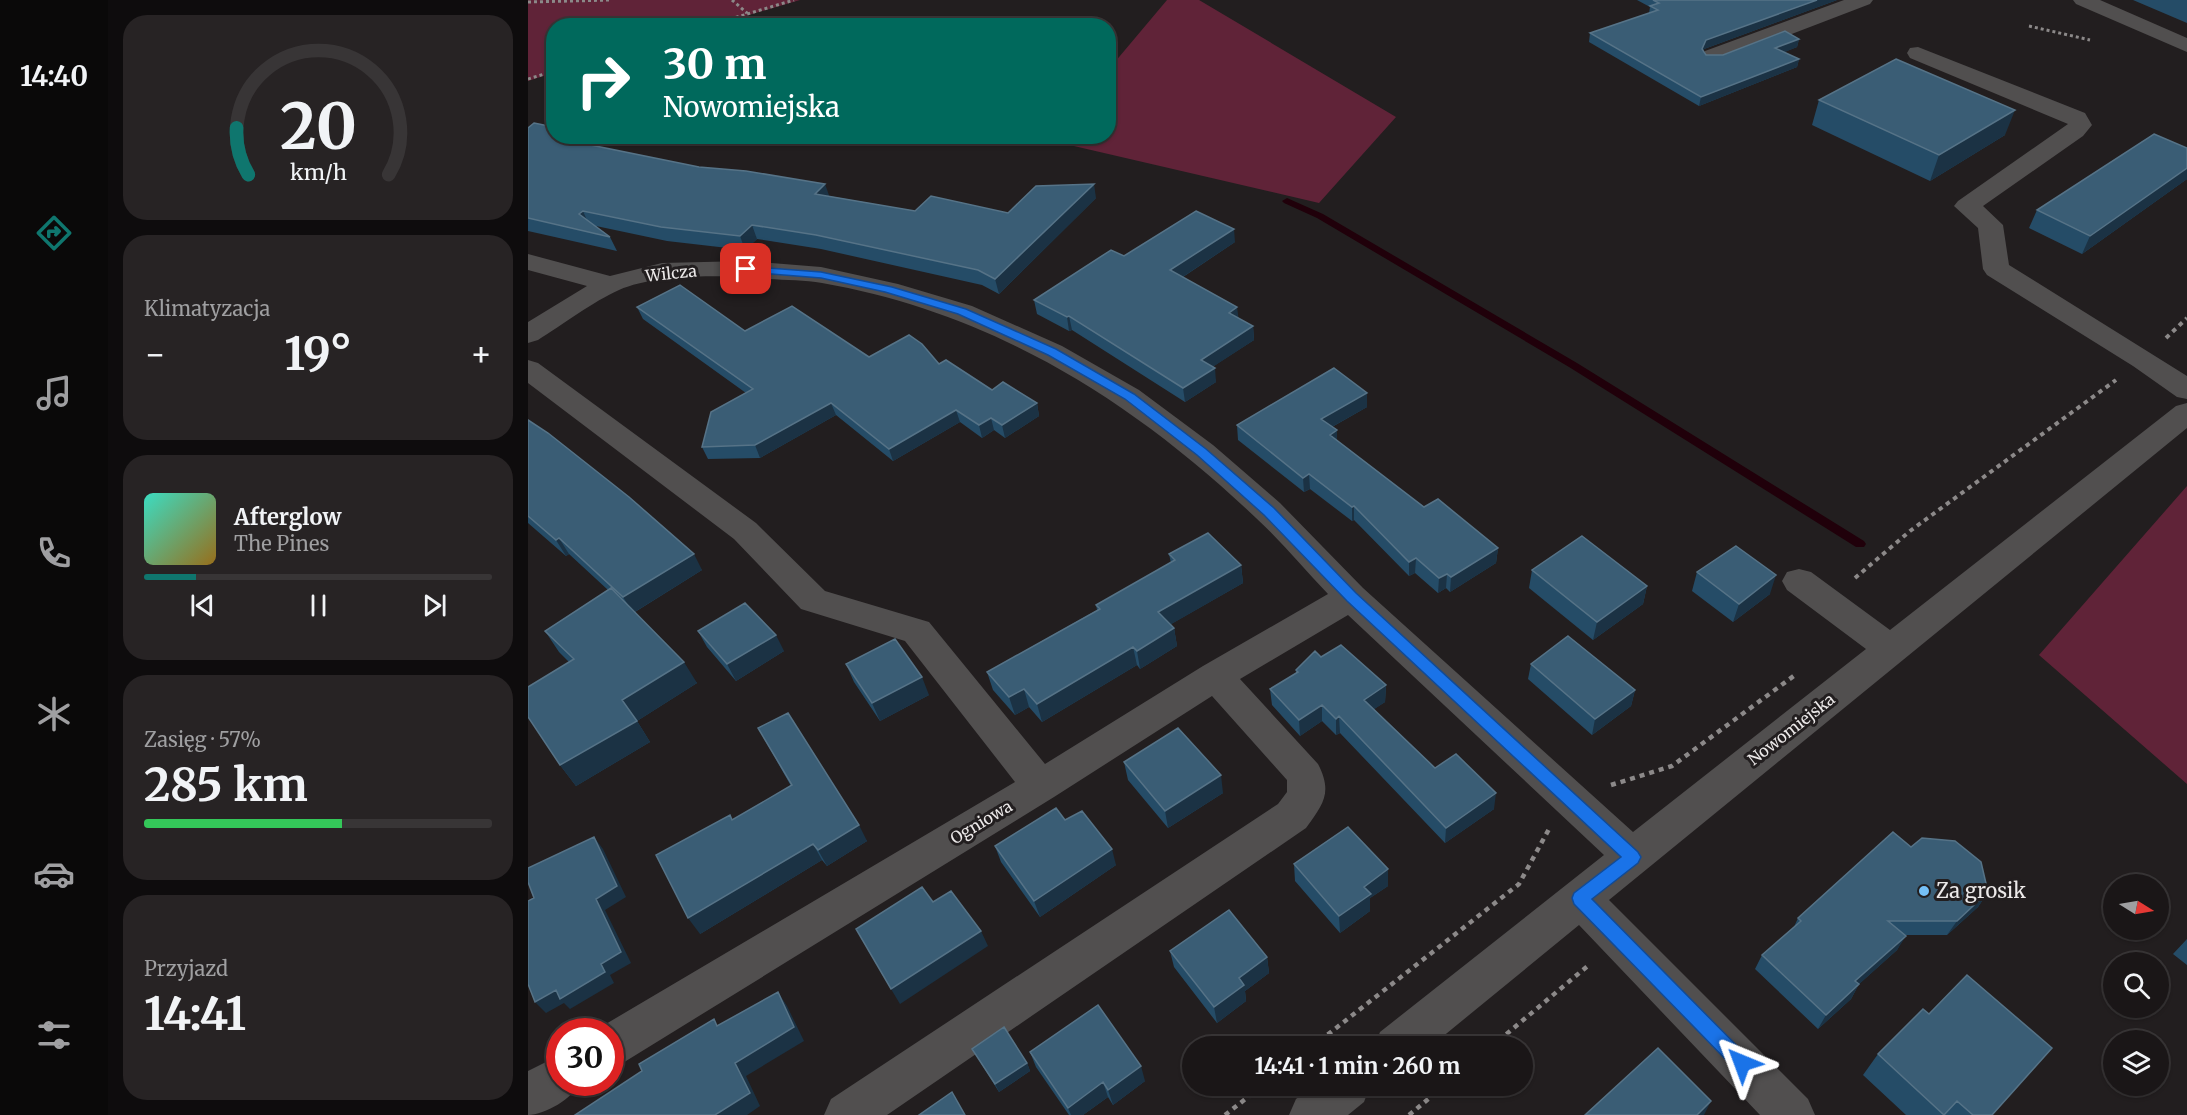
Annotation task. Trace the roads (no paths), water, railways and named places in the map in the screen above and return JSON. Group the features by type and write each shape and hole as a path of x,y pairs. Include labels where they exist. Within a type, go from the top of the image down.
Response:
{"street":[{"path":"1713,56 1863,0"},
{"path":"2083,0 2187,46"},
{"path":"1918,53 2077,118 2080,125 2075,131 1967,206 1990,225 1996,269 2187,390"},
{"path":"528,262 610,284"},
{"name":"Wilcza","path":"528,334 610,284 662,271 746,269 821,275 888,290 962,312 1052,352 1130,396 1202,452 1269,511 1352,597 1632,857"},
{"path":"528,369 745,531 813,600 917,631 1041,786"},
{"name":"Nowomiejska","path":"1410,1036 2187,413"},
{"path":"1799,581 1892,650"},
{"name":"Ogniowa","path":"624,1038 1041,786 1216,676 1352,597"},
{"path":"847,1115 1292,816 1307,796 1305,775 1216,676"},
{"path":"1580,898 1792,1115"},
{"path":"528,1096 546,1085"},
{"path":"1312,1115 1336,1096"}],"waterway":[{"path":"1287,201 1320,216 1573,365 1860,544"}],"place":[{"name":"Za grosik","path":"1924,891"}]}
